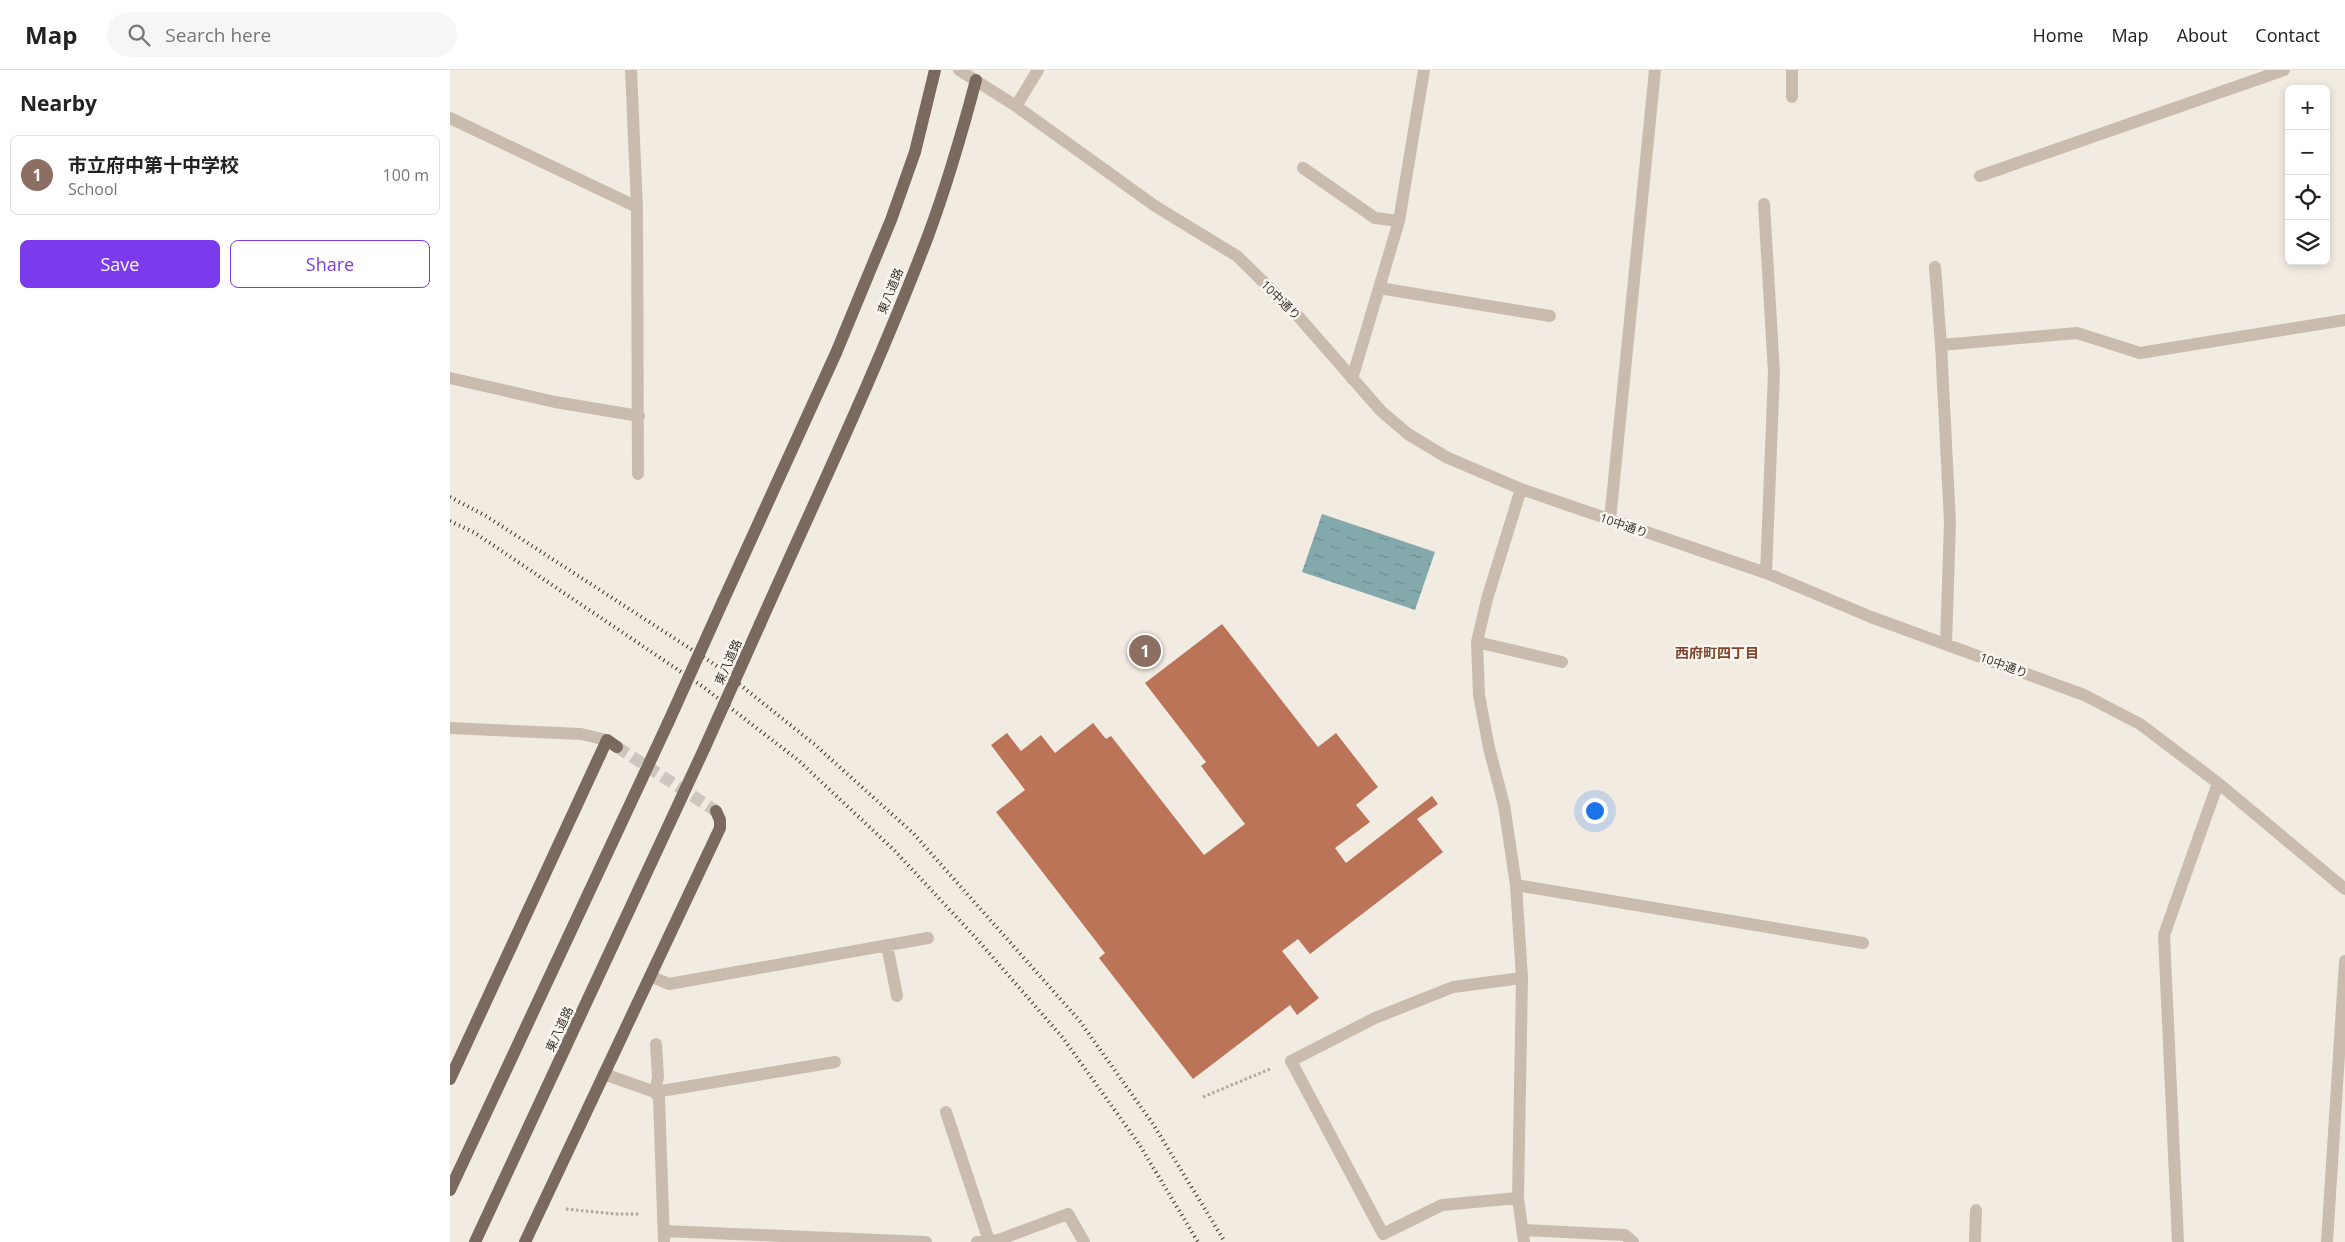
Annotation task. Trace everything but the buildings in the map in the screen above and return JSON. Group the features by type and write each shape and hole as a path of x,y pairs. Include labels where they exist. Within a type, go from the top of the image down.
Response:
{"main road":[{"path":"450,1190 668,723 836,353 891,220 914,152 935,70"},
{"name":"東八道路","path":"475,1242 706,747 872,372 928,236 954,159 976,80"},
{"path":"450,1079 612,744"},
{"path":"525,1242 720,828 720,820 716,811"}],"street":[{"path":"631,70 637,207 638,474"},
{"name":"10中通り","path":"959,70 1016,106 1156,206 1237,256 1297,314 1381,411 1408,434 1446,457 1521,490 1766,573 1871,617 2084,695 2140,724 2218,783 2345,889"},
{"path":"1016,106 1038,70"},
{"path":"1352,379 1399,220 1424,70"},
{"path":"1610,520 1655,70"},
{"path":"1792,70 1792,97"},
{"path":"1980,176 2284,70"},
{"path":"450,118 637,207"},
{"path":"1302,168 1375,218 1399,220"},
{"path":"1764,204 1774,373 1766,573"},
{"path":"1935,267 1942,345 1950,522 1946,644"},
{"path":"1379,288 1550,316"},
{"path":"1942,345 2077,333 2140,353 2345,320"},
{"path":"450,378 555,402 639,416"},
{"path":"1521,490 1487,599 1477,642 1479,695 1488,748 1504,805 1516,885 1522,978 1518,1198 1524,1236 1625,1234 1633,1242"},
{"path":"1477,642 1562,662"},
{"path":"450,728 581,734 612,744"},
{"path":"2178,1242 2164,935 2218,783"},
{"path":"1516,885 1863,943"},
{"path":"650,976 669,984 928,938"},
{"path":"887,946 897,996"},
{"path":"2327,1242 2345,961"},
{"path":"1518,1198 1442,1205 1383,1234 1292,1061 1375,1018 1453,987 1522,978"},
{"path":"655,1092 658,1077 656,1044"},
{"path":"604,1074 655,1092 835,1062"},
{"path":"655,1092 660,1098 664,1237 926,1242"},
{"path":"946,1112 983,1242 1068,1214 1084,1242"},
{"path":"1975,1242 1976,1210"}],"path":[{"path":"1203,1097 1292,1061"},
{"path":"563,1209 615,1214 663,1213"}],"water":[{"path":"1322,514 1435,552 1415,610 1302,572"}],"tunnel":[{"path":"617,747 716,811"}],"railway":[{"path":"450,497 486,516 714,664 814,744 913,833 1079,1020 1153,1124 1225,1242"},
{"path":"450,521 475,533 702,686 798,760 894,850 976,938 1063,1038 1139,1144 1198,1242"}],"place":[{"name":"市立府中第十中学校","path":"1145,651"}],"district":[{"name":"西府町四丁目","path":"1717,652"}]}
